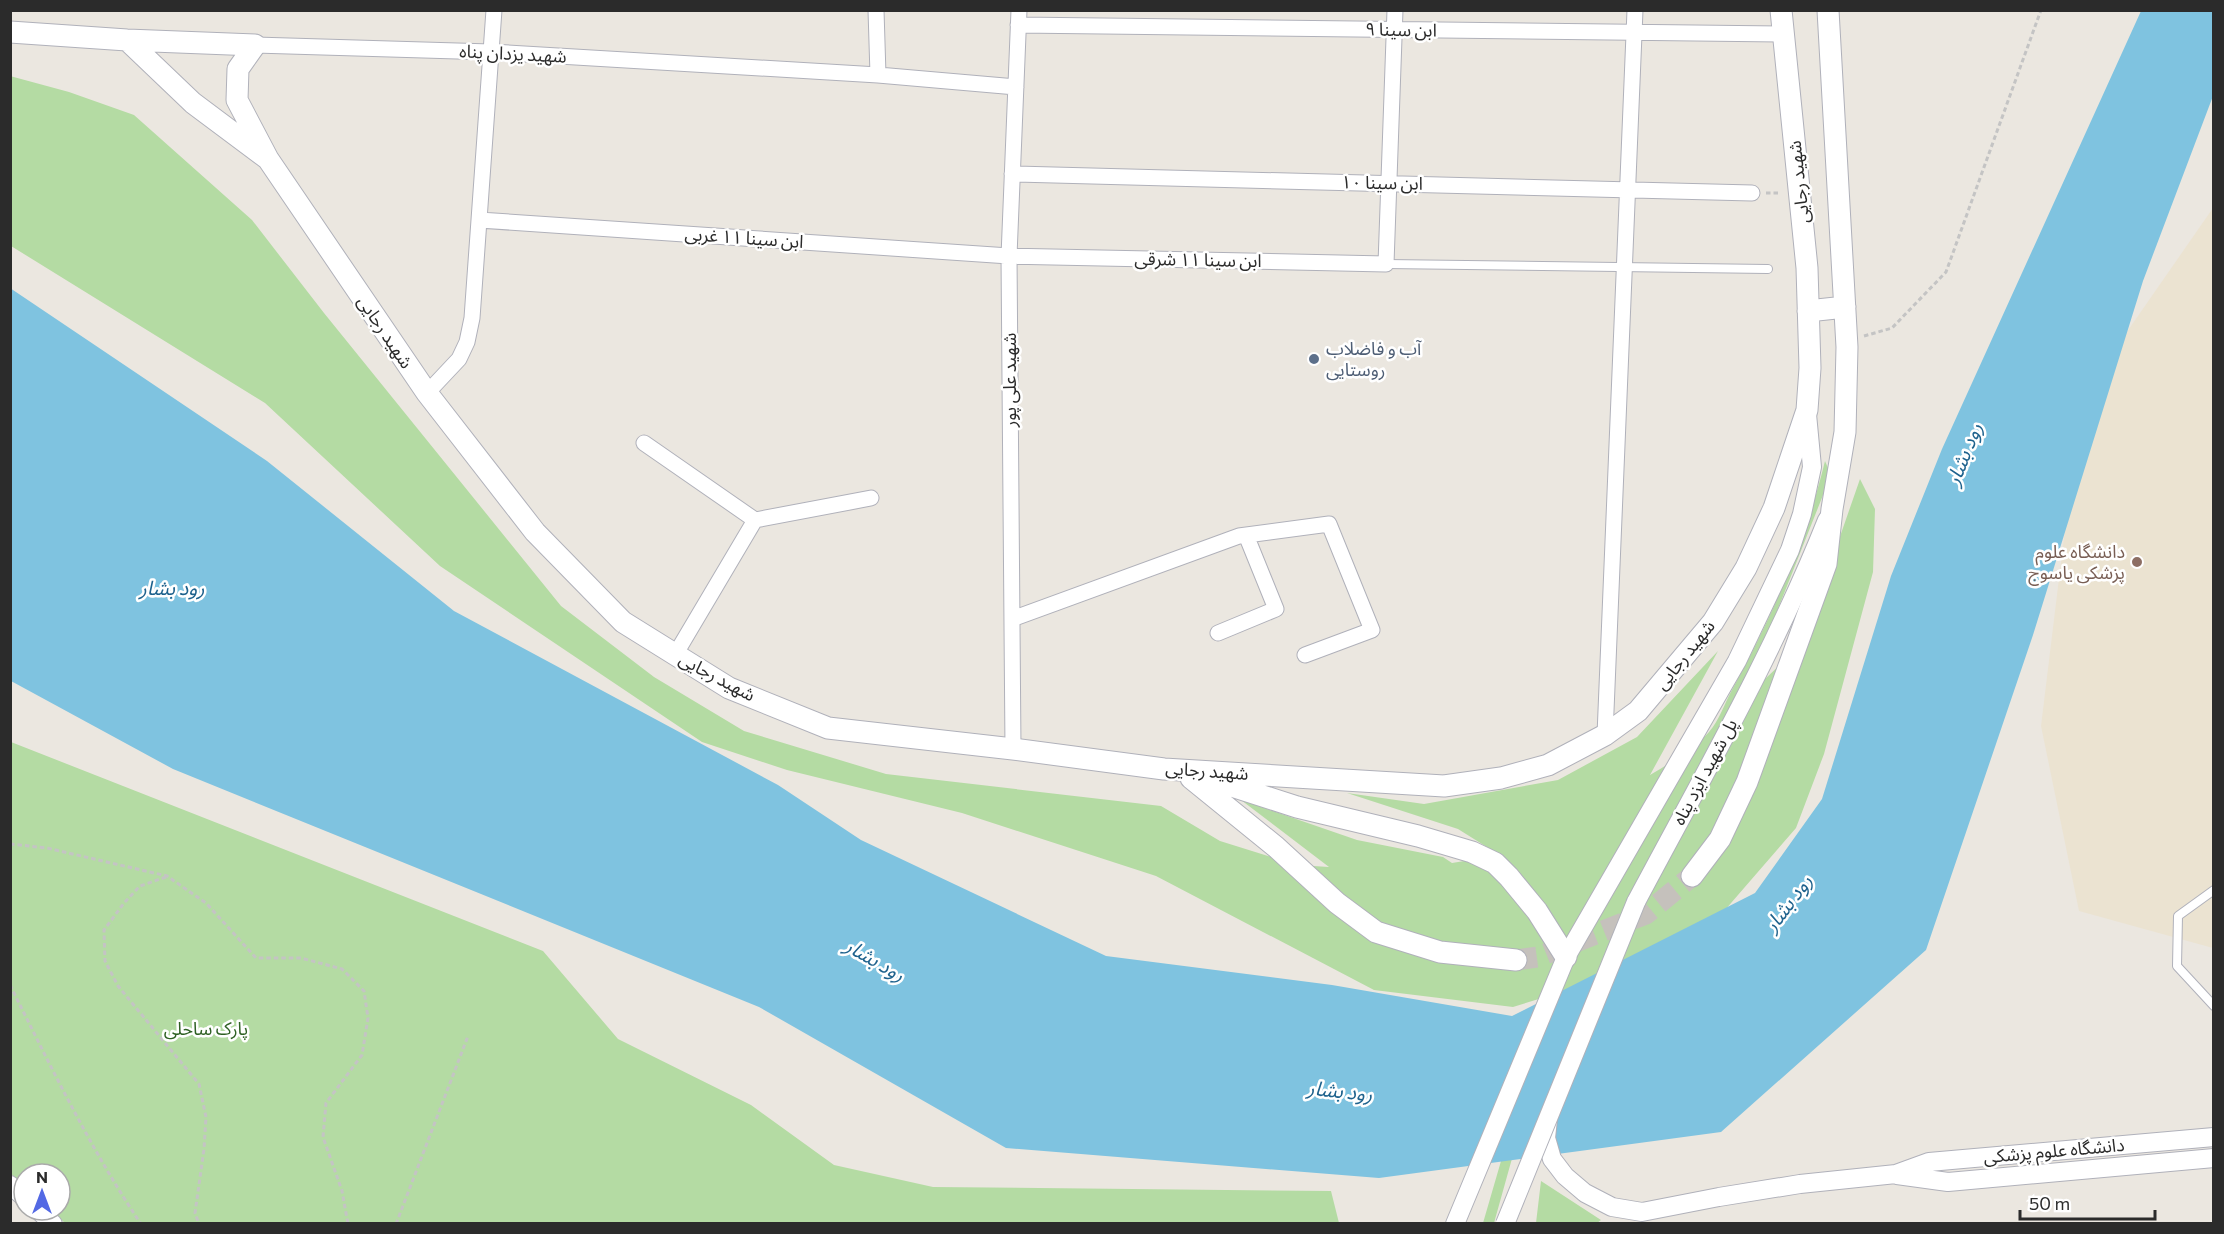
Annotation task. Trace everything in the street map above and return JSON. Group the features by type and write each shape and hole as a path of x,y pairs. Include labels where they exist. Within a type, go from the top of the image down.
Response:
{"main road":[{"name":"شهید رجایی","path":"268,159 426,393 536,532 622,622 729,688 828,728 1181,770 1444,786 1501,778 1548,765 1605,735 1638,711 1713,622 1746,568 1774,508 1807,410 1810,368 1800,193 1781,10"},
{"name":"شهید رجایی","path":"1828,10 1845,307"},
{"name":"شهید یزدان پناه","path":"10,32 255,45"},
{"path":"127,40 193,103 268,159"},
{"path":"255,45 238,69 237,100 268,159"},
{"path":"1808,311 1845,307"},
{"name":"پل شهید ایزد پناه","path":"1832,509 1845,432 1847,347 1845,307"},
{"path":"1692,876 1720,839 1755,761 1826,564 1832,509"},
{"path":"1181,770 1297,807 1418,836 1472,852 1495,863 1537,911 1563,964"},
{"path":"1181,770 1276,847 1337,903 1376,932 1440,952 1516,960"}],"street":[{"path":"426,393 459,359 467,342 472,318 494,10"},
{"path":"876,10 878,75"},
{"path":"1386,264 1395,10"},
{"path":"1605,735 1635,10"},
{"name":"ابن سینا ۹","path":"1018,18 1394,30 1783,34"},
{"name":"شهید علی پور","path":"1013,749 1009,256 1018,18"},
{"name":"شهید یزدان پناه","path":"255,45 491,52 878,75 1016,87"},
{"name":"ابن سینا ۱۰","path":"1012,174 1752,193"},
{"name":"ابن سینا ۱۱ غربی","path":"478,220 1009,256"},
{"name":"ابن سینا ۱۱ شرقی","path":"1009,256 1386,264"},
{"name":"پل شهید ایزد پناه","path":"1455,1224 1563,964 1737,661 1790,550 1802,514 1812,467 1807,410"},
{"path":"644,443 755,520 871,498"},
{"name":"پل شهید ایزد پناه","path":"1505,1224 1636,902 1756,677 1808,567 1832,509"},
{"path":"675,655 755,520"},
{"path":"1012,619 1239,536 1329,524 1372,630 1305,655"},
{"path":"1218,633 1276,609 1246,535"},
{"path":"1548,1118 1546,1138 1552,1160 1566,1176 1585,1193 1612,1207 1642,1212 1800,1184 1896,1174 1948,1182 2214,1158"},
{"name":"دانشگاه علوم پزشکی","path":"1896,1174 1929,1162 2214,1137"},
{"path":"1627,1224 1642,1212"}],"lane":[{"path":"1386,264 1768,269"},
{"path":"2214,890 2178,916 2177,966 2214,1006"}],"path":[{"path":"1863,336 1892,328 1946,272 2041,10"},
{"path":"1752,193 1800,193"},
{"path":"10,844 47,848 167,876 206,903 256,958 301,958 342,969 364,991 368,1018 362,1055 326,1104 324,1137 342,1191 348,1224"},
{"path":"167,876 140,886 104,930 105,961 118,986 199,1084 206,1117 195,1213 199,1224"},
{"path":"10,985 43,1051 122,1195 141,1224"},
{"path":"396,1224 468,1036"}],"shaded area":[{"name":"دانشگاه علوم پزشکی یاسوج","path":"2213,208 2213,948 2079,911 2041,726 2081,398"}],"green space":[{"path":"10,76 69,92 134,115 252,220 324,313 561,606 654,677 744,731 886,774 1161,806 1220,841 1297,865 1329,867 1241,800 1357,840 1443,857 1452,863 1489,857 1498,854 1458,829 1347,793 1424,804 1558,780 1637,737 1718,651 1650,775 1689,749 1709,732 1716,722 1761,634 1798,549 1825,461 1831,475 1762,649 1727,715 1803,643 1860,479 1875,509 1873,572 1824,754 1796,828 1699,940 1518,1137 1494,1223 1483,1223 1508,1137 1555,994 1513,1007 1374,990 1156,876 962,813 787,770 702,742 440,566 265,403 11,246"},
{"name":"پارک ساحلی","path":"11,742 543,951 618,1039 751,1105 834,1165 933,1187 1331,1191 1339,1223 66,1224 64,1222 72,1222 72,1162 12,1162 11,1174"},
{"path":"1541,1181 1601,1220 1597,1223 1536,1223"}],"water":[{"name":"رود بشار","path":"2141,11 2213,11 2213,96 2143,281 2033,635 1926,950 1721,1132 1379,1178 1006,1148 759,1007 173,769 11,681 10,288 267,461 454,611 778,785 861,840 1106,956 1332,985 1512,1016 1755,893 1822,799 1891,576 1942,449"}],"tunnel":[{"path":"1516,960 1538,957 1646,914 1692,876"}],"place":[{"name":"آب و فاضلاب روستایی","path":"1314,359"},
{"name":"دانشگاه علوم پزشکی یاسوج","path":"2137,562"}]}
